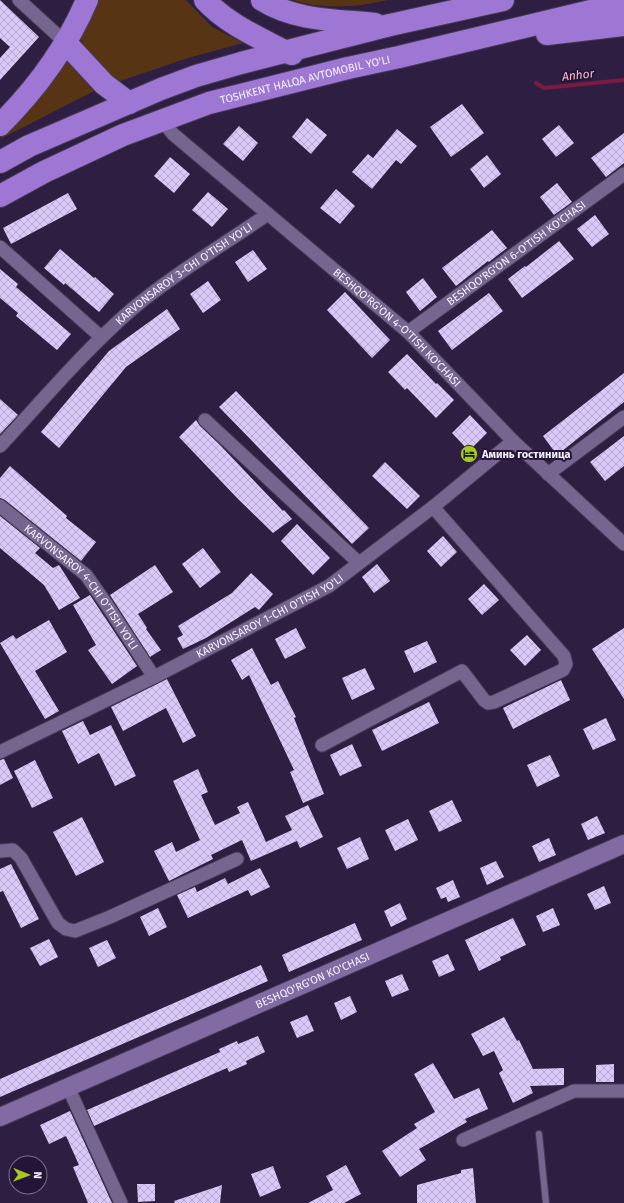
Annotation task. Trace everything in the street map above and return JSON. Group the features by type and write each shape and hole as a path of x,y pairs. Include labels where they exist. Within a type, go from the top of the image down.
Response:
{"highway":[{"path":"0,125 19,106 66,43 87,0"},
{"path":"205,0 222,16 286,52 348,68"},
{"path":"262,0 286,11 306,17 390,25"},
{"path":"0,162 29,146 161,89 196,76 390,25 504,0"},
{"name":"TOSHKENT HALQA AVTOMOBIL YO'LI","path":"0,196 51,168 123,135 209,103 348,68 624,3"},
{"path":"390,25 380,32 378,43 379,48 387,56 399,57"},
{"path":"460,42 532,36 624,25"},
{"path":"66,43 104,84 129,103"}],"street":[{"path":"19,0 66,43"},
{"name":"BESHQO'RG'ON 4-O'TISH KO'CHASI","path":"162,120 173,134 408,332 513,441 624,544"},
{"name":"BESHQO'RG'ON 6-O'TISH KO'CHASI","path":"408,332 624,174"},
{"name":"KARVONSAROY 3-CHI O'TISH YO'LI","path":"0,446 101,337 132,309 268,214"},
{"path":"0,247 101,337"},
{"path":"548,474 624,417"},
{"path":"205,420 358,562"},
{"name":"KARVONSAROY 1-CHI O'TISH YO'LI","path":"0,752 154,677 328,586 433,506 513,441"},
{"name":"KARVONSAROY 4-CHI O'TISH YO'LI","path":"0,506 86,575 108,605 154,677"},
{"path":"322,745 462,671 484,700 488,703 494,702 563,670 566,664 564,656 433,506"},
{"name":"BESHQO'RG'ON KO'CHASI","path":"0,1117 624,844"},
{"path":"0,851 13,850 21,858 58,923 66,930 75,930 110,917 237,859"},
{"path":"68,1087 121,1203"},
{"path":"462,1140 574,1091 624,1091"}],"lane":[{"path":"539,1134 546,1203"}],"shaded area":[{"path":"97,0 186,0 212,27 243,43 188,58 117,82 89,56 81,39"},
{"path":"293,0 388,0 353,6 328,6"},
{"path":"67,61 96,90 0,139 19,117 40,98"}],"building":[{"path":"0,0 39,37 0,80 0,58 10,47 0,38"},
{"path":"462,104 484,133 451,157 430,127"},
{"path":"307,118 327,135 311,154 292,137"},
{"path":"559,125 574,143 556,157 542,139"},
{"path":"239,126 258,143 243,161 223,144"},
{"path":"397,129 417,146 401,164 396,160 372,189 352,172 368,154 373,158"},
{"path":"624,133 624,163 606,177 591,158"},
{"path":"487,155 501,174 484,188 470,169"},
{"path":"170,157 190,174 174,193 154,176"},
{"path":"557,183 572,202 554,215 540,197"},
{"path":"336,189 355,206 340,224 320,208"},
{"path":"208,192 228,209 212,227 192,210"},
{"path":"68,193 77,209 11,244 3,228"},
{"path":"595,215 609,234 592,247 577,229"},
{"path":"492,230 507,248 456,286 442,268"},
{"path":"559,241 574,259 522,298 508,279"},
{"path":"60,249 114,294 99,312 65,283 64,285 44,268"},
{"path":"253,250 267,269 248,282 235,262"},
{"path":"0,269 18,284 16,287 71,334 57,350 16,316 18,313 0,298"},
{"path":"423,278 437,297 420,311 406,292"},
{"path":"208,281 221,300 203,313 190,294"},
{"path":"345,292 390,340 372,358 327,310"},
{"path":"489,293 503,311 452,350 438,331"},
{"path":"167,309 180,329 126,367 59,448 41,432 109,351"},
{"path":"407,354 454,400 436,418 407,388 405,390 388,372"},
{"path":"624,373 624,402 557,455 543,436"},
{"path":"236,391 369,528 352,544 219,407"},
{"path":"0,399 18,415 0,434"},
{"path":"470,415 487,433 469,451 452,433"},
{"path":"196,420 200,426 292,519 273,533 238,499 179,437"},
{"path":"624,436 624,466 605,481 590,462"},
{"path":"385,462 420,496 407,509 372,476"},
{"path":"10,466 67,516 66,518 96,542 81,561 5,500 0,498 0,478"},
{"path":"0,516 40,548 35,553 53,568 59,565 80,598 59,610 44,585 0,548"},
{"path":"297,524 330,558 313,575 281,541"},
{"path":"443,536 457,552 441,567 427,551"},
{"path":"203,548 221,572 200,588 182,564"},
{"path":"377,564 390,581 374,593 362,577"},
{"path":"155,565 173,592 138,614 147,628 146,629 161,650 150,657 110,595"},
{"path":"251,573 273,594 259,610 255,607 206,638 183,649 177,638 183,635 178,626 232,593"},
{"path":"484,584 499,600 482,615 468,599"},
{"path":"90,595 137,666 112,684 88,650 96,645 73,605"},
{"path":"49,620 67,652 35,671 59,711 45,719 0,643 13,635 16,639"},
{"path":"296,628 306,648 285,659 275,639"},
{"path":"624,628 624,699 592,649"},
{"path":"527,635 541,650 525,666 510,650"},
{"path":"427,641 437,662 414,673 404,651"},
{"path":"252,648 271,685 278,681 296,717 294,718 324,794 303,803 290,772 294,770 249,675 242,680 231,660"},
{"path":"365,668 375,689 352,700 342,678"},
{"path":"167,679 196,736 183,743 166,708 123,731 111,707"},
{"path":"561,680 570,700 513,729 503,708"},
{"path":"429,702 439,723 382,751 372,730"},
{"path":"606,718 616,740 593,750 583,729"},
{"path":"83,721 90,735 111,725 136,776 115,786 99,753 78,764 62,731"},
{"path":"352,744 362,766 340,776 330,755"},
{"path":"550,755 560,776 537,787 527,765"},
{"path":"4,759 13,778 0,785 0,760"},
{"path":"35,760 53,798 32,808 14,771"},
{"path":"198,769 208,792 201,795 215,825 240,813 237,807 248,802 266,842 292,830 285,816 308,805 323,837 300,848 297,841 251,861 242,840 211,855 213,859 169,881 154,851 172,842 176,852 200,840 173,781"},
{"path":"452,800 462,821 439,832 429,811"},
{"path":"597,816 605,833 588,840 581,824"},
{"path":"82,817 104,862 76,876 53,832"},
{"path":"408,819 418,840 395,851 385,830"},
{"path":"360,837 369,859 347,869 337,848"},
{"path":"549,838 556,855 539,862 532,846"},
{"path":"496,861 504,877 487,885 480,868"},
{"path":"11,864 39,919 21,928 3,891 0,892 0,869"},
{"path":"260,868 270,887 251,896 248,890 188,918 177,895 195,887 197,892 225,878 228,884"},
{"path":"453,880 460,897 448,902 446,897 441,899 436,888"},
{"path":"604,886 611,903 595,910 587,894"},
{"path":"400,903 407,919 391,927 384,911"},
{"path":"158,908 167,927 149,936 140,917"},
{"path":"553,908 560,925 543,932 536,916"},
{"path":"513,918 526,945 500,957 501,960 479,971 465,940"},
{"path":"355,923 362,940 289,972 282,955"},
{"path":"49,939 58,957 40,966 30,948"},
{"path":"107,940 116,958 98,967 89,948"},
{"path":"448,954 455,970 439,977 432,961"},
{"path":"261,965 268,981 0,1097 0,1079"},
{"path":"402,974 409,990 392,997 385,981"},
{"path":"350,996 357,1012 341,1020 334,1003"},
{"path":"307,1015 314,1031 297,1038 290,1022"},
{"path":"504,1017 517,1041 519,1040 533,1069 564,1068 564,1085 530,1086 533,1093 513,1103 499,1073 503,1070 494,1051 483,1056 471,1034"},
{"path":"258,1036 265,1052 246,1061 247,1064 229,1072 227,1068 94,1126 87,1110 220,1052 219,1049 237,1041 238,1044"},
{"path":"433,1063 454,1099 479,1088 488,1109 465,1119 467,1122 419,1149 426,1160 400,1177 382,1151 417,1128 414,1124 435,1112 414,1074"},
{"path":"614,1064 614,1082 596,1082 596,1065"},
{"path":"70,1111 112,1203 88,1203 73,1167 79,1165 66,1136 49,1144 40,1125"},
{"path":"346,1165 361,1194 344,1203 308,1203 333,1190 326,1176"},
{"path":"273,1166 281,1188 260,1197 251,1174"},
{"path":"473,1168 476,1203 417,1203 417,1185 461,1173 461,1170"},
{"path":"137,1184 155,1184 155,1201 138,1202"},
{"path":"222,1185 220,1203 175,1203 174,1201"}],"waterway":[{"name":"Anhor","path":"536,83 544,88 624,80"}],"place":[{"name":"Аминь гостиница","path":"469,454"}]}
